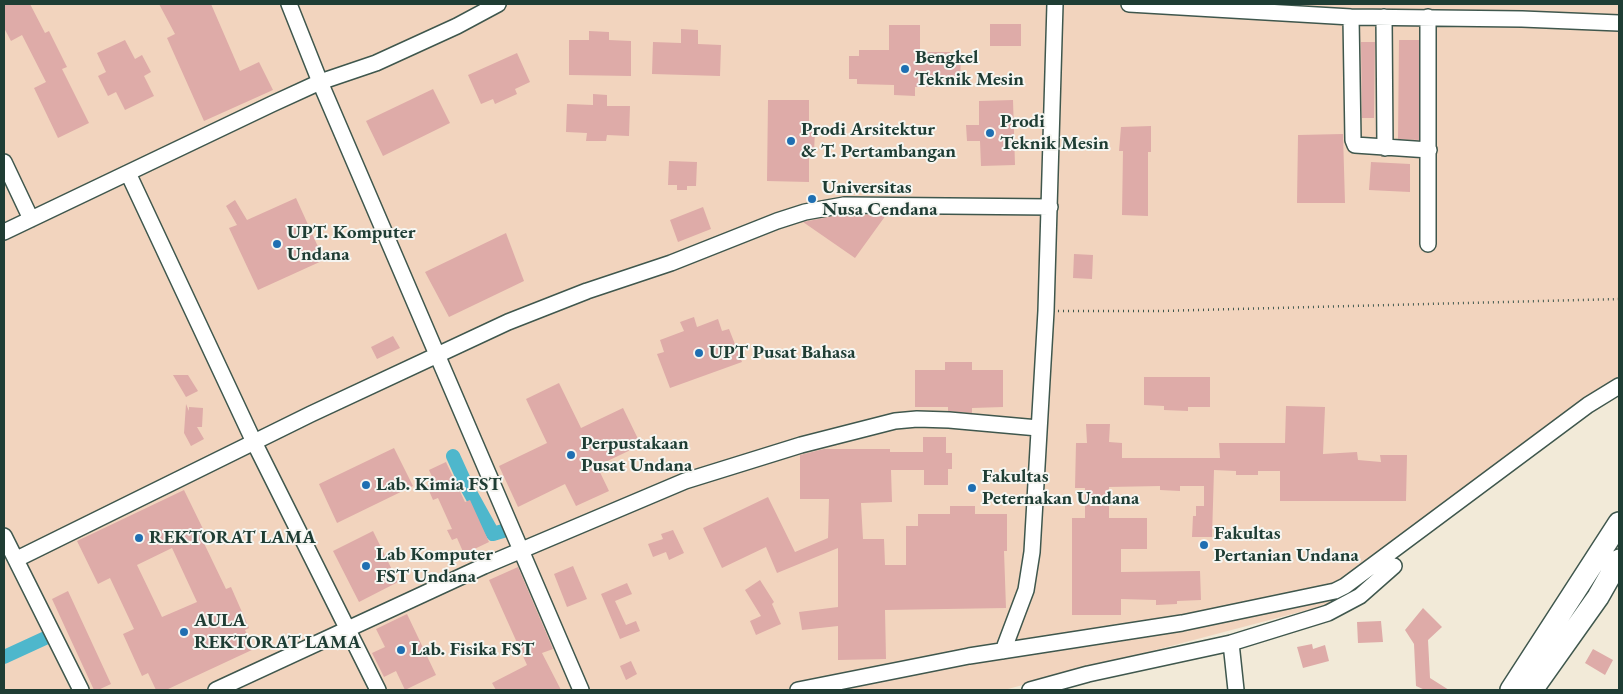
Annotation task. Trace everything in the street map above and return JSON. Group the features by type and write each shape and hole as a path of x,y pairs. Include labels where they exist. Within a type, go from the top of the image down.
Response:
{"highway":[{"path":"1511,690 1619,523"},
{"path":"1532,690 1598,597 1619,560"}],"street":[{"path":"289,4 320,82 523,551 581,690"},
{"path":"4,232 320,82 376,63 457,26 498,4"},
{"path":"1003,651 1026,590 1032,552 1046,311 1055,4"},
{"path":"1129,4 1351,17 1428,17 1619,23"},
{"path":"1351,17 1353,140 1359,146 1429,150"},
{"path":"1384,17 1385,148"},
{"path":"1428,17 1428,244"},
{"path":"4,162 31,219"},
{"path":"128,172 254,442 378,690"},
{"path":"17,559 254,442 548,306 672,263 805,212 844,205 1050,207"},
{"path":"798,690 1003,651 1182,623 1319,595 1345,586 1573,416 1619,386"},
{"path":"216,690 484,566 685,481 801,444 895,421 917,419 1038,428"},
{"path":"4,536 81,690"},
{"path":"1030,690 1088,674 1231,643 1342,607 1360,596 1394,566"},
{"path":"1231,643 1236,690"}],"path":[{"path":"1046,311 1160,311 1619,299"}],"shaded area":[{"name":"Universitas Nusa Cendana","path":"4,4 1619,4 1619,393 1472,498 1334,603 1004,690 4,690"}],"building":[{"path":"4,4 30,4 45,33 49,31 67,67 62,69 89,123 58,138 34,88 46,82 22,35 11,41 4,28"},
{"path":"159,4 211,4 240,71 259,62 273,90 204,121 167,38 175,34"},
{"path":"990,24 1021,24 1021,46 990,46"},
{"name":"Bengkel Teknik Mesin","path":"889,25 920,25 920,52 950,52 950,60 961,60 960,78 949,78 949,87 915,87 915,96 894,95 894,85 857,84 857,79 849,79 849,56 859,56 859,50 889,50"},
{"path":"681,29 698,30 698,44 721,45 720,76 652,74 653,42 681,43"},
{"path":"589,31 609,32 609,40 631,41 631,76 569,75 569,40 589,40"},
{"path":"125,40 135,59 142,55 151,72 144,76 154,96 125,110 116,92 108,96 98,76 106,72 97,53"},
{"path":"1399,40 1419,40 1419,140 1398,139"},
{"path":"1361,42 1375,42 1374,118 1362,118"},
{"path":"517,53 530,82 515,89 517,94 495,104 493,99 481,104 468,75"},
{"path":"433,89 450,123 383,156 366,121"},
{"path":"593,94 607,95 607,106 630,106 629,136 607,135 606,141 586,141 587,133 566,132 567,104 593,105"},
{"name":"Prodi Arsitektur & T. Pertambangan","path":"768,100 809,100 809,129 815,129 814,153 809,153 809,182 767,181"},
{"name":"Prodi Teknik Mesin","path":"1013,100 1015,165 981,166 980,141 967,141 966,125 979,125 979,101"},
{"path":"1151,126 1151,152 1148,152 1148,216 1122,215 1123,151 1119,151 1121,127"},
{"path":"1343,134 1345,203 1297,203 1298,135"},
{"path":"669,161 697,162 696,186 687,186 687,190 677,190 677,185 668,185"},
{"path":"1371,162 1410,164 1410,192 1369,190"},
{"name":"UPT. Komputer Undana","path":"296,198 324,260 258,290 229,228 237,225 226,206 235,200 247,220"},
{"path":"703,207 711,229 678,242 670,220"},
{"path":"845,214 886,215 855,258 803,222"},
{"path":"506,233 524,281 449,317 425,272"},
{"path":"1074,254 1093,255 1092,279 1073,278"},
{"name":"UPT Pusat Bahasa","path":"694,317 697,327 718,319 722,331 729,329 742,362 670,388 657,354 664,352 660,340 684,331 680,322"},
{"path":"393,336 400,348 377,359 371,347"},
{"path":"945,362 972,362 972,370 1003,370 1003,407 972,408 972,413 948,411 948,407 915,407 915,370 945,370"},
{"path":"173,375 188,375 198,391 186,397"},
{"path":"1144,377 1210,377 1210,407 1188,407 1188,411 1164,410 1164,406 1144,405"},
{"name":"Perpustakaan Pusat Undana","path":"559,383 581,428 623,408 641,445 597,466 609,491 576,506 565,484 518,507 499,466 547,443 526,399"},
{"path":"186,404 189,411 189,407 203,408 202,427 197,427 204,439 191,446 184,433"},
{"path":"1286,406 1325,407 1323,454 1357,452 1358,460 1381,462 1380,455 1407,455 1406,501 1280,501 1280,471 1258,471 1258,475 1236,475 1236,471 1214,470 1212,537 1192,537 1193,516 1196,516 1196,506 1204,506 1204,486 1180,486 1180,491 1160,490 1160,486 1109,487 1109,518 1147,518 1147,549 1121,549 1121,572 1200,571 1201,600 1177,601 1177,604 1156,605 1156,600 1121,599 1121,615 1072,615 1072,518 1085,518 1085,488 1075,488 1076,443 1087,443 1086,424 1110,424 1109,442 1122,443 1122,458 1220,458 1219,443 1285,443"},
{"path":"923,437 946,437 946,453 952,453 952,469 948,469 948,485 924,485 924,470 891,470 892,502 861,503 863,539 884,539 885,565 906,565 906,526 918,526 918,514 950,514 950,506 975,506 975,514 1007,514 1007,551 1004,551 1006,608 885,610 886,659 838,660 838,626 802,630 799,612 838,607 838,548 777,573 766,547 722,568 703,528 768,497 795,552 828,538 829,499 800,499 800,455 824,449 890,449 890,452 923,452"},
{"name":"Lab. Kimia FST","path":"394,448 413,486 337,523 319,484"},
{"path":"446,462 465,502 470,500 489,542 464,554 457,538 452,540 447,530 452,529 438,498 433,500 427,486 435,483 429,470"},
{"path":"184,490 205,533 200,535 226,589 231,587 249,628 245,630 254,649 166,690 156,690 148,673 142,676 123,634 134,629 110,578 98,584 77,541","holes":["172,548 197,602 162,617 137,565"]},
{"path":"673,530 684,553 669,560 666,552 653,557 648,544 663,539 661,534"},
{"name":"Lab Komputer FST Undana","path":"373,531 398,582 359,602 333,551"},
{"path":"573,566 587,599 567,607 554,574"},
{"path":"518,567 553,649 542,653 561,690 496,690 492,683 527,665 489,580"},
{"path":"760,580 774,602 772,604 781,624 756,635 750,621 761,616 745,590"},
{"path":"627,583 632,594 615,601 626,625 636,621 640,631 620,639 601,594"},
{"path":"68,591 111,684 98,690 94,690 52,599"},
{"path":"1423,608 1442,627 1428,640 1430,678 1449,690 1425,690 1416,686 1414,644 1405,630"},
{"name":"Lab. Fisika FST","path":"407,614 436,675 405,690 396,671 384,677 372,653 385,647 376,629"},
{"path":"1381,621 1383,642 1358,643 1357,622"},
{"path":"1312,644 1313,649 1325,645 1329,661 1303,668 1297,647"},
{"path":"1593,649 1613,660 1605,675 1585,663"},
{"path":"631,661 637,674 626,680 620,666"}],"waterway":[{"path":"453,456 468,489 493,534 513,528 517,537"},
{"path":"4,657 54,634 58,642"}],"place":[{"name":"Bengkel Teknik Mesin","path":"905,69"},
{"name":"Prodi Teknik Mesin","path":"990,133"},
{"name":"Prodi Arsitektur & T. Pertambangan","path":"791,141"},
{"name":"Universitas Nusa Cendana","path":"812,199"},
{"name":"UPT. Komputer Undana","path":"277,244"},
{"name":"UPT Pusat Bahasa","path":"699,353"},
{"name":"Perpustakaan Pusat Undana","path":"571,455"},
{"name":"Lab. Kimia FST","path":"366,485"},
{"name":"Fakultas Peternakan Undana","path":"972,488"},
{"name":"REKTORAT LAMA","path":"139,538"},
{"name":"Fakultas Pertanian Undana","path":"1204,545"},
{"name":"Lab Komputer FST Undana","path":"366,566"},
{"name":"AULA REKTORAT LAMA","path":"184,632"},
{"name":"Lab. Fisika FST","path":"401,650"}]}
